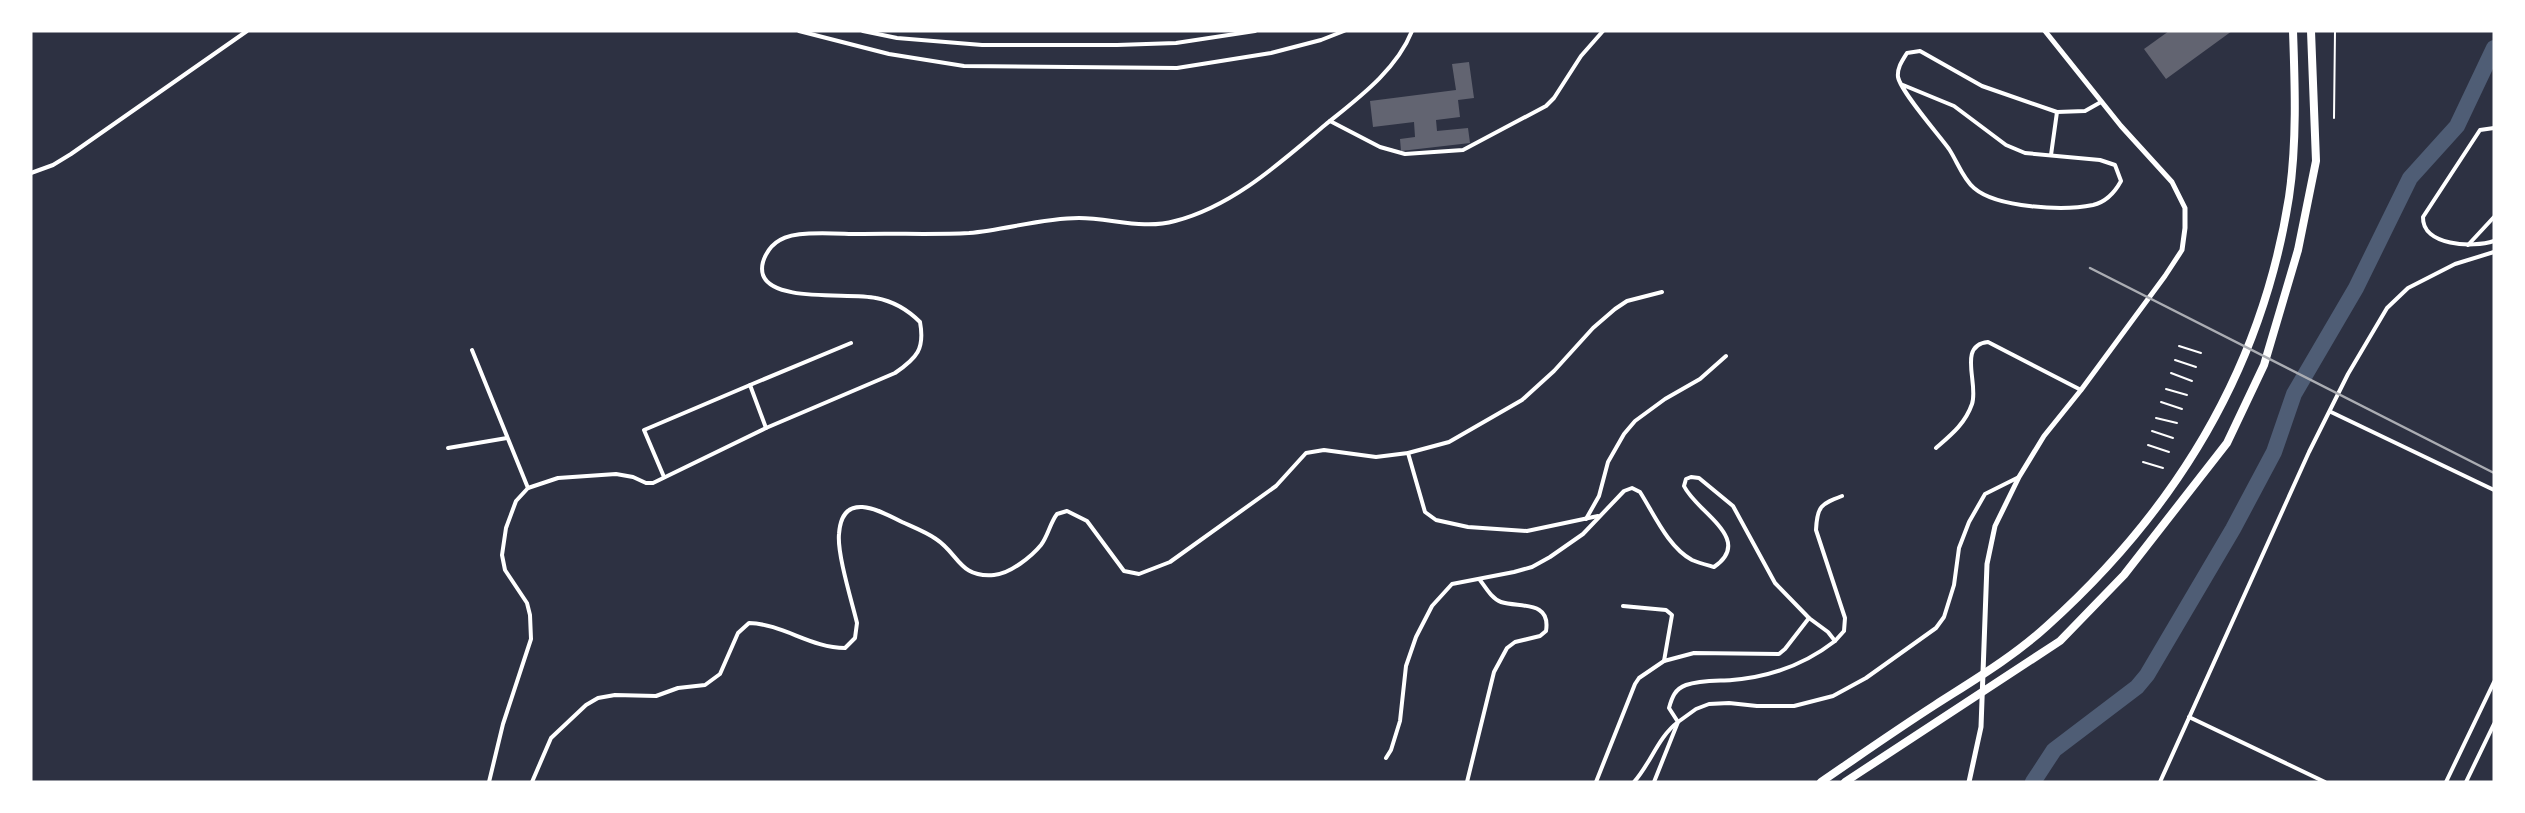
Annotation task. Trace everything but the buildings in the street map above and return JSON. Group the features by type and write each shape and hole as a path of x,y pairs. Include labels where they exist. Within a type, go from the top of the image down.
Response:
{"highway":[{"path":"1820,782 2000,664 2046,627 2111,565 2159,505 2207,434 2245,356 2271,281 2289,196 2295,106 2293,31"},
{"path":"1845,782 2060,641 2102,598 2174,514 2227,443 2264,365 2298,250 2316,161 2311,31"}],"street":[{"path":"31,173 53,165 71,154 247,31"},
{"path":"799,31 889,54 928,62 964,66 1176,68 1272,52 1322,40 1344,31"},
{"path":"863,31 897,38 982,45 1117,45 1176,44 1255,31"},
{"path":"489,782 503,724 531,640 530,615 527,603 505,570 502,555 506,528 516,501 528,488 558,478 616,474 633,477 646,483 653,483 766,428 894,373 911,362 921,348 920,322 894,304 866,297 785,292 770,286 763,275 762,265 766,255 780,240 814,235 969,233 1078,218 1136,225 1173,222 1196,214 1229,197 1273,168 1375,83 1406,46 1412,31"},
{"path":"1330,121 1380,147 1405,154 1462,150 1546,106 1554,98 1581,56 1603,31"},
{"path":"1969,782 1981,727 1987,564 1995,526 2019,477 2044,436 2081,390 2182,250 2185,228 2185,208 2172,182 2101,102 2045,31"},
{"path":"1903,85 1954,106 2006,145 2025,153 2100,160 2115,165 2121,181 2114,194 2094,205 2052,208 1996,200 1974,188 1898,78 1899,65 1907,53 1920,52 1982,86 2057,112 2084,111 2101,102"},
{"path":"2051,155 2057,112"},
{"path":"2494,128 2480,130 2423,216 2422,226 2428,233 2443,240 2468,245 2478,245 2494,241"},
{"path":"2468,245 2494,217"},
{"path":"2160,782 2309,452 2331,412 2348,374 2387,308 2408,288 2455,264 2494,252"},
{"path":"532,782 551,738 586,706 598,698 614,695 656,696 678,688 706,685 720,674 738,633 749,623 765,623 828,648 845,648 855,638 857,623 839,534 843,517 851,508 864,506 882,510 937,540 964,569 994,576 1006,573 1042,544 1056,514 1067,511 1087,522 1124,571 1139,574 1170,562 1276,486 1306,453 1324,450 1376,457 1408,453 1449,442 1522,400 1554,371 1593,328 1615,309 1627,301 1662,292"},
{"path":"1936,448 1963,424 1972,404 1975,388 1970,363 1971,355 1980,343 1988,342 2081,390"},
{"path":"664,477 644,430 851,343"},
{"path":"472,350 528,488"},
{"path":"1586,519 1599,496 1608,462 1624,434 1635,421 1665,399 1694,383 1726,356"},
{"path":"750,385 766,428"},
{"path":"2331,412 2494,490"},
{"path":"448,448 507,438"},
{"path":"1408,453 1425,512 1436,520 1468,527 1527,531 1600,516"},
{"path":"1386,758 1392,750 1400,721 1406,666 1416,637 1432,606 1452,584 1465,580 1480,580 1532,567 1550,557 1582,534 1624,491 1632,488 1640,492 1670,540 1679,550 1691,559 1714,567 1728,556 1729,542 1717,524 1687,494 1684,486 1686,479 1691,477 1699,478 1733,506 1776,583 1809,618 1828,632 1835,641"},
{"path":"1634,782 1654,755 1667,730 1696,709 1709,704 1729,703 1757,706 1794,706 1833,696 1866,678 1936,628 1944,616 1954,585 1959,548 1969,522 1985,494 2019,477"},
{"path":"1678,722 1669,708 1672,696 1678,689 1687,684 1748,679 1780,672 1816,656 1844,631 1845,618 1816,530 1818,511 1823,503 1842,496"},
{"path":"1467,782 1494,672 1507,648 1515,642 1540,636 1546,631 1548,623 1545,615 1537,608 1500,602 1480,580"},
{"path":"1623,606 1666,610 1672,615 1664,661"},
{"path":"1596,782 1639,678 1664,661 1694,653 1779,654 1785,650 1809,618"},
{"path":"2446,782 2494,682"},
{"path":"2189,717 2325,782"},
{"path":"1654,782 1678,722"},
{"path":"2466,782 2494,724"}],"lane":[{"path":"2334,118 2335,31"},
{"path":"2179,346 2201,353"},
{"path":"2175,360 2196,367"},
{"path":"2171,373 2192,381"},
{"path":"2166,389 2187,395"},
{"path":"2162,402 2182,409"},
{"path":"2156,418 2178,423"},
{"path":"2152,431 2173,438"},
{"path":"2148,445 2169,452"},
{"path":"2142,462 2163,468"}],"waterway":[{"path":"2033,782 2054,750 2137,687 2147,675 2233,529 2274,452 2294,394 2356,288 2410,178 2457,126 2494,48"}],"railway":[{"path":"2090,268 2494,473"}]}
